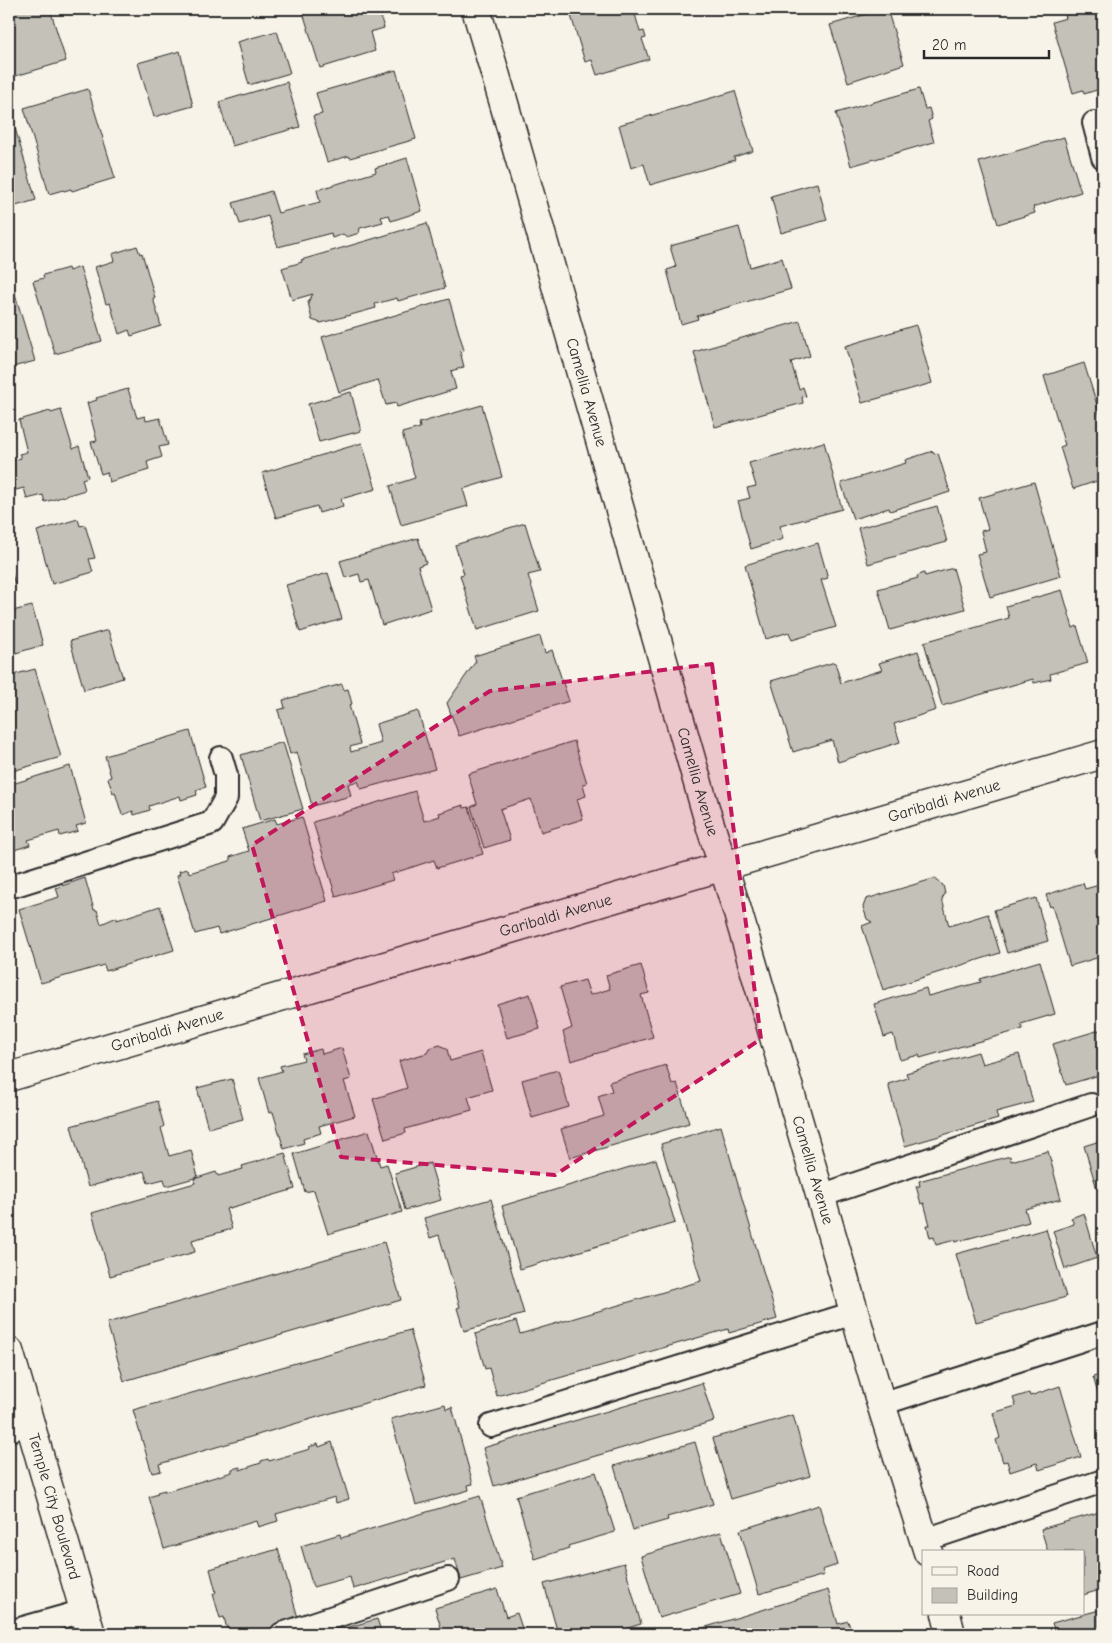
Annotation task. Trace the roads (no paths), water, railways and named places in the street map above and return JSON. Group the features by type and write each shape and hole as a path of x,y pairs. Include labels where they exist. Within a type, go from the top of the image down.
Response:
{"street":[{"name":"Camellia Avenue","path":"476,9 723,866 881,1404 926,1546"},
{"name":"Garibaldi Avenue","path":"9,1077 1103,754"},
{"name":"Temple City Boulevard","path":"9,1351 19,1427 88,1622"},
{"path":"946,1616 951,1634"}],"lane":[{"path":"1094,123 1103,157"},
{"path":"9,887 212,823 226,798 226,775 221,758"},
{"path":"820,1196 1091,1105"},
{"path":"491,1426 854,1313"},
{"path":"881,1404 1103,1333"},
{"path":"926,1546 1103,1481"},
{"path":"282,1634 448,1579"},
{"path":"9,1632 88,1622"}]}
